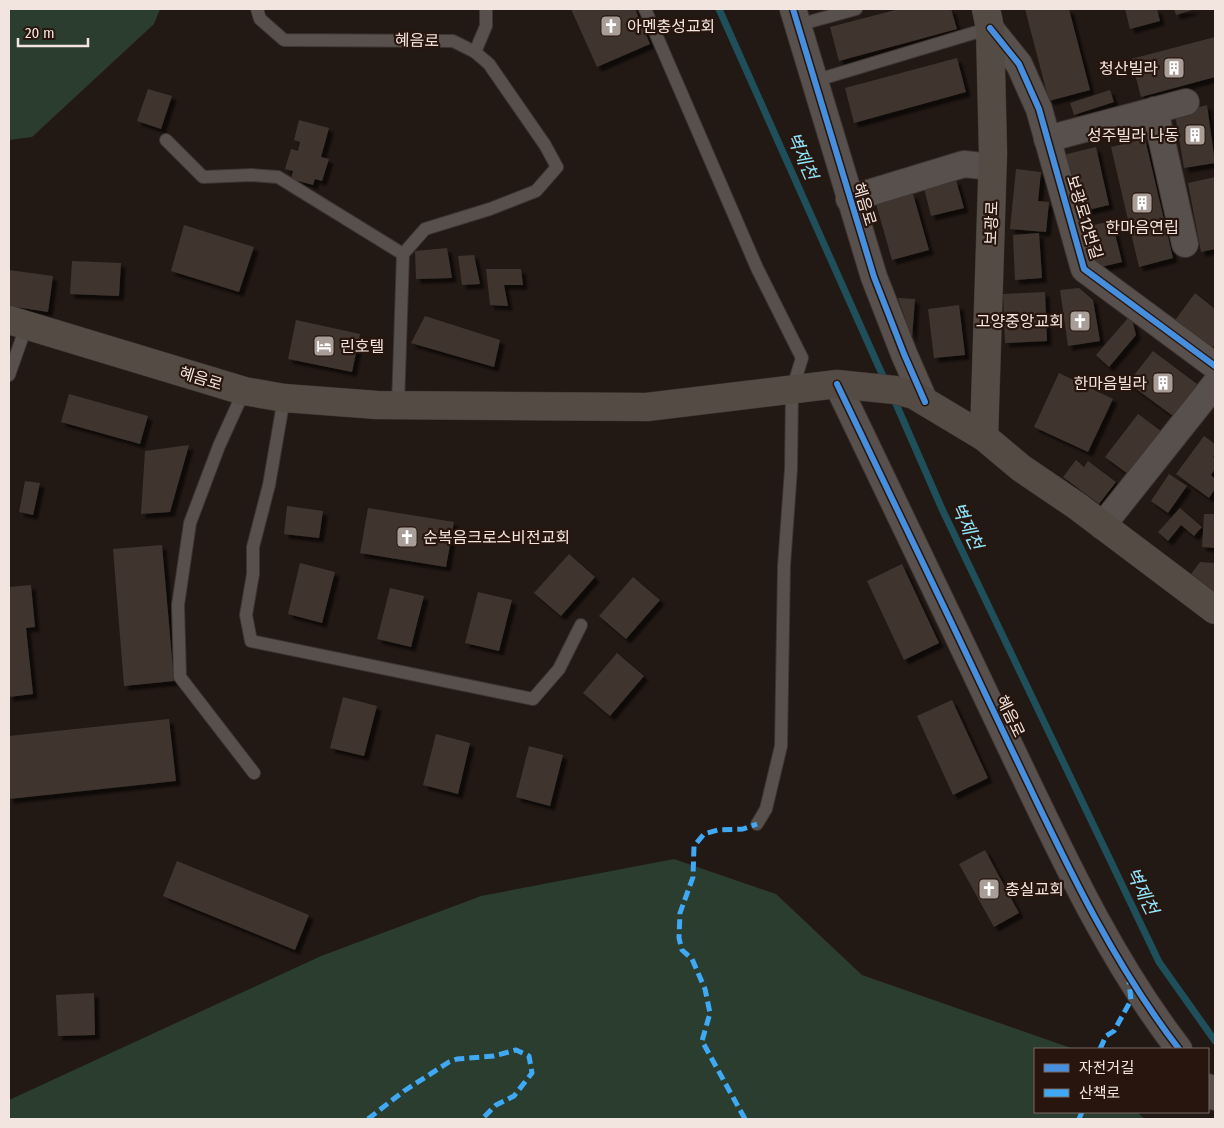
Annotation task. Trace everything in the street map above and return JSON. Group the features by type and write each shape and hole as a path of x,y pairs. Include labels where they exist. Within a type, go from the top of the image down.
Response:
{"main road":[{"name":"보광로","path":"984,437 992,168 988,18"},
{"name":"혜음로","path":"18,322 244,391 284,398 398,405 648,406 845,385"},
{"path":"845,385 895,390 920,399 984,437 1021,468 1215,610"}],"street":[{"name":"혜음로","path":"795,17 874,277 920,399"},
{"name":"보광로12번길","path":"988,18 1019,64 1039,109 1084,269 1215,366"},
{"path":"1047,139 1186,102"},
{"path":"1155,110 1185,244"},
{"path":"849,199 964,164 992,168"},
{"path":"1102,526 1215,384"},
{"name":"혜음로","path":"845,385 1075,880 1116,954 1158,1023 1178,1048"}],"lane":[{"name":"혜음로","path":"257,9 260,19 284,40 453,41 475,52 489,64 545,145 558,167 536,191 490,209 425,230 403,254"},
{"path":"475,52 486,26 486,9"},
{"path":"646,9 757,268 802,358 792,390 791,469 784,566 781,746 766,809 757,824"},
{"path":"795,17 856,9"},
{"path":"814,81 988,18"},
{"path":"166,140 203,178 252,175 278,177 403,254 398,405"},
{"path":"9,375 18,322"},
{"path":"244,391 219,446 190,522 178,605 180,677 254,773"},
{"path":"284,398 269,485 253,547 252,574 246,615 251,640 533,699 558,669 581,625"}],"green space":[{"path":"9,9 160,9 154,24 32,137 9,140"},
{"path":"674,859 776,894 862,975 1071,1048 1034,1048 1034,1113 1138,1113 1145,1119 9,1119 9,1100 321,956 481,896"}],"building":[{"name":"아멘충성교회","path":"571,9 635,9 650,44 597,67"},
{"path":"899,9 951,9 957,29 839,61 830,27"},
{"path":"1025,9 1069,9 1090,90 1049,101"},
{"path":"1125,9 1157,9 1160,21 1130,29"},
{"path":"1174,9 1196,9 1176,15"},
{"name":"청산빌라","path":"1215,37 1215,77 1141,97 1131,59"},
{"path":"957,58 966,92 854,123 845,88"},
{"path":"148,89 172,96 161,129 137,121"},
{"path":"1110,90 1114,102 1074,115 1070,103"},
{"name":"성주빌라 나동","path":"1207,105 1215,163 1184,168 1175,114"},
{"path":"299,120 329,128 321,157 329,159 322,181 315,179 313,185 291,179 293,171 285,169 291,149 298,151 300,142 294,140"},
{"name":"한마음연립","path":"1145,139 1173,258 1139,267 1111,147"},
{"path":"1096,147 1109,205 1071,214 1059,165 1067,154"},
{"path":"1016,169 1041,172 1038,201 1049,202 1046,232 1010,229"},
{"path":"1215,177 1215,249 1201,252 1188,183"},
{"path":"956,180 964,208 931,216 924,188"},
{"path":"913,194 929,250 892,260 876,204"},
{"path":"1112,221 1122,262 1093,269 1084,227"},
{"path":"184,225 254,247 239,292 171,271"},
{"path":"1039,233 1042,278 1015,280 1013,235"},
{"path":"447,248 452,278 416,279 415,251"},
{"path":"474,255 480,284 462,285 458,256"},
{"path":"72,261 121,263 119,296 70,294"},
{"path":"486,269 521,269 523,285 504,285 508,306 490,305"},
{"path":"9,270 53,276 48,312 9,306"},
{"name":"고양중앙교회","path":"1079,288 1093,300 1100,341 1068,346 1060,290"},
{"path":"1045,292 1047,341 1005,343 1003,294"},
{"path":"1195,293 1215,309 1215,344 1210,351 1173,323"},
{"path":"898,298 915,299 912,338"},
{"path":"959,305 965,355 934,358 928,309"},
{"path":"425,316 500,340 494,367 411,343"},
{"path":"1128,318 1133,323 1136,335 1109,367 1096,355"},
{"name":"린호텔","path":"296,320 360,334 352,372 288,359"},
{"name":"한마음빌라","path":"1153,351 1197,384 1173,416 1128,383"},
{"path":"1059,373 1113,399 1088,452 1034,427"},
{"path":"69,394 148,416 140,444 61,422"},
{"path":"1138,414 1161,431 1128,474 1105,457"},
{"path":"1204,436 1215,444 1215,454 1213,457 1215,458 1215,469 1211,475 1215,479 1215,489 1209,498 1176,474"},
{"path":"189,445 170,512 141,514 145,451"},
{"path":"1076,460 1084,467 1088,461 1116,482 1099,504 1063,477"},
{"path":"1169,474 1187,486 1168,513 1151,501"},
{"path":"25,481 40,483 33,515 19,512"},
{"path":"287,506 323,511 319,538 284,534"},
{"name":"순복음크로스비전교회","path":"368,508 454,522 446,567 360,553"},
{"path":"1180,508 1202,527 1194,536 1181,525 1168,541 1158,532"},
{"path":"1204,514 1215,514 1215,548 1202,547"},
{"path":"162,545 174,681 124,686 113,549"},
{"path":"569,554 595,577 561,616 534,593"},
{"path":"1200,562 1215,563 1215,592 1191,574"},
{"path":"300,563 335,572 322,623 288,614"},
{"path":"902,564 939,643 904,660 867,581"},
{"path":"633,577 660,600 626,639 599,616"},
{"path":"31,585 35,627 26,628 33,694 9,697 9,587"},
{"path":"390,588 424,596 411,647 377,639"},
{"path":"478,592 512,600 499,651 465,643"},
{"path":"617,653 644,676 610,716 583,693"},
{"path":"343,697 377,706 364,756 330,748"},
{"path":"952,700 988,778 953,795 917,716"},
{"path":"169,719 176,781 9,799 9,736"},
{"path":"436,734 470,743 458,794 423,785"},
{"path":"529,746 563,755 550,806 516,797"},
{"name":"충실교회","path":"985,850 1019,913 994,927 959,864"},
{"path":"177,861 309,915 295,950 163,896"},
{"path":"94,993 95,1035 58,1036 56,995"}],"waterway":[{"name":"벽제천","path":"719,9 886,383"},
{"name":"벽제천","path":"893,397 942,509 1159,962 1215,1041"}],"marked path":[{"path":"745,1119 702,1041 710,1013 705,989 692,959 682,950 679,938 680,913 693,877 694,846 704,834 718,830 743,829 757,824"},
{"path":"1100,1048 1106,1036 1114,1031 1131,1000 1129,982"},
{"path":"368,1119 404,1091 449,1062 457,1059 494,1056 516,1050 529,1056 532,1073 514,1096 496,1105 482,1119"},
{"path":"1079,1119 1082,1113"}],"cycle path":[{"path":"793,9 874,277 925,402"},
{"path":"990,28 1019,64 1039,109 1084,269 1215,366"},
{"path":"837,384 1087,902 1153,1014 1178,1048"}],"place":[{"name":"아멘충성교회","path":"611,26"},
{"name":"청산빌라","path":"1174,68"},
{"name":"성주빌라 나동","path":"1195,135"},
{"name":"한마음연립","path":"1142,203"},
{"name":"고양중앙교회","path":"1080,321"},
{"name":"린호텔","path":"324,346"},
{"name":"한마음빌라","path":"1163,383"},
{"name":"순복음크로스비전교회","path":"407,537"},
{"name":"충실교회","path":"989,889"}]}
